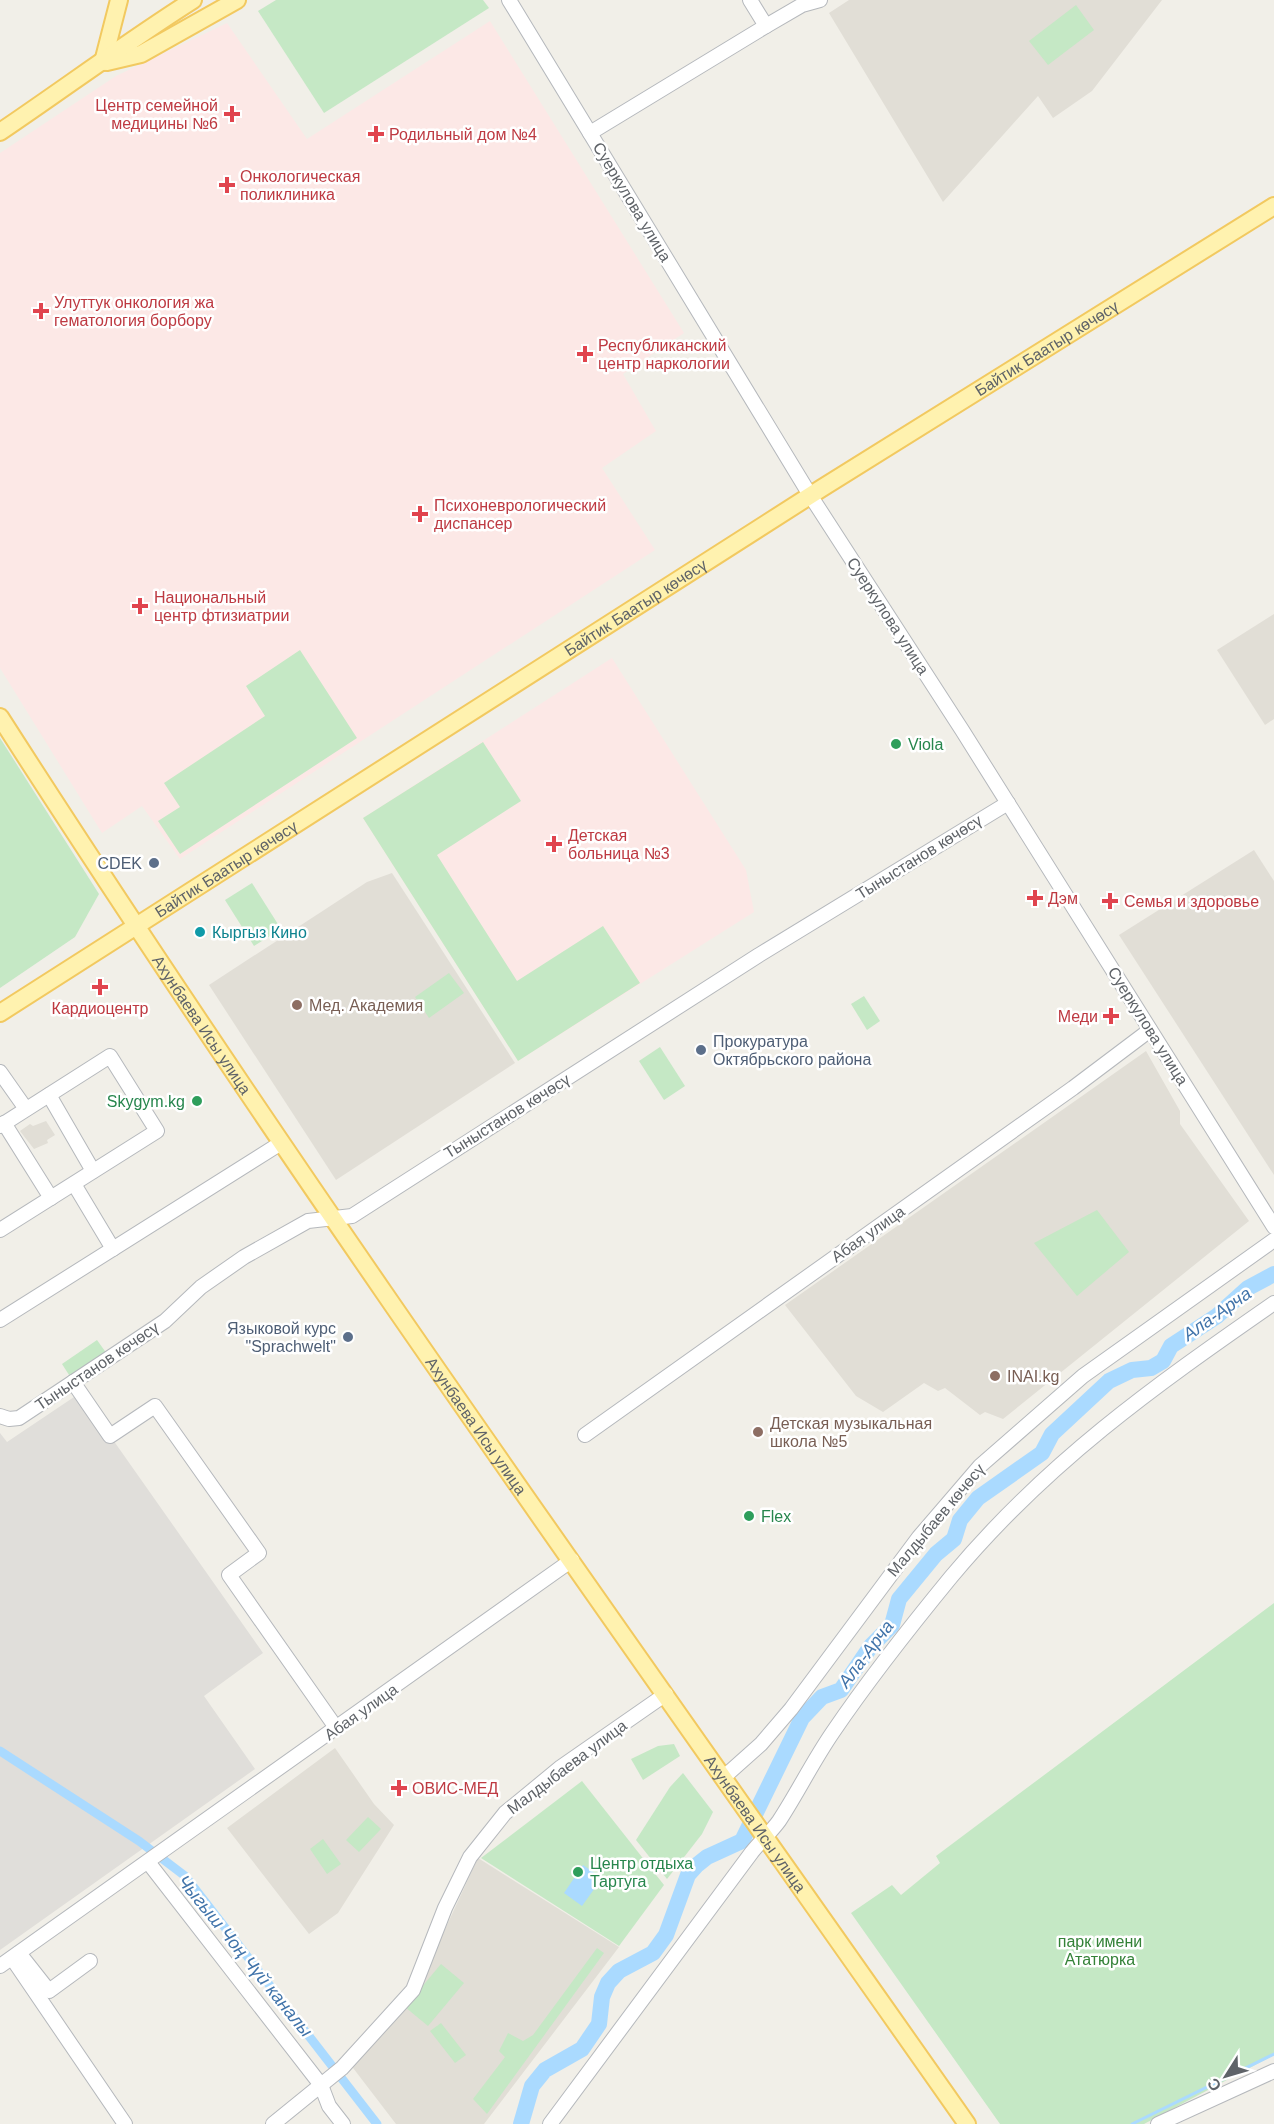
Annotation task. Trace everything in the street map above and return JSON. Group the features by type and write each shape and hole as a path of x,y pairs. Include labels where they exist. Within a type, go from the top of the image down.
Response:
{"main road":[{"path":"103,62 119,0"},
{"path":"0,132 103,62 127,42 193,0"},
{"path":"103,62 141,54 237,0"},
{"name":"Байтик Баатыр көчөсү","path":"0,1013 810,495 1274,206"},
{"name":"Ахунбаева Исы улица","path":"0,717 281,1143 967,2124"}],"street":[{"name":"Суеркулова улица","path":"509,0 810,495 1008,803 1274,1227"},
{"path":"750,0 766,26"},
{"path":"590,133 802,5 820,0"},
{"name":"Тыныстанов көчөсү","path":"5,1417 19,1418 165,1321 201,1287 244,1257 308,1221 352,1215 810,923 1008,803"},
{"name":"Абая улица","path":"585,1434 1073,1088 1150,1030"},
{"path":"0,1230 74,1184 157,1131 110,1056 2,1125 51,1198"},
{"path":"0,1072 26,1109"},
{"path":"49,1095 93,1171"},
{"path":"0,1320 281,1143"},
{"path":"74,1184 113,1249"},
{"name":"Малдыбаев көчөсү","path":"724,1777 779,1724 919,1537 980,1466 1083,1376 1274,1240"},
{"path":"550,2124 763,1831 777,1823 840,1723 950,1579 1009,1511 1092,1435 1187,1363 1274,1303"},
{"path":"73,1382 110,1436 154,1406 260,1553 229,1575 337,1729"},
{"name":"Абая улица","path":"0,1966 572,1560"},
{"name":"Малдыбаева улица","path":"273,2124 344,2064 413,1990 465,1867 506,1813 561,1767 666,1694"},
{"path":"156,1857 325,2081 329,2106 343,2124"},
{"path":"16,1955 49,1991 90,1961"},
{"path":"16,1955 125,2124"},
{"path":"1158,2124 1274,2071"}],"shaded area":[{"path":"849,0 1162,0 1092,91 1053,118 1038,96 943,202 829,13"},
{"path":"490,21 684,333 623,374 656,431 602,468 655,550 180,859 142,806 102,833 0,668 0,153 116,76 227,23 307,139"},
{"path":"1274,614 1274,719 1265,725 1217,650"},
{"name":"Детская больница №3","path":"612,658 746,870 754,912 518,1061 363,818"},
{"path":"1254,850 1274,881 1274,1175 1119,935"},
{"path":"392,873 515,1063 336,1180 209,985 367,882"},
{"path":"1146,1051 1180,1111 1180,1124 1249,1221 1003,1419 985,1412 980,1415 945,1388 938,1391 924,1383 883,1412 856,1396 785,1305"},
{"path":"46,1121 55,1135 47,1140 48,1143 34,1149 20,1131 30,1124 33,1126"},
{"path":"80,1393 263,1653 204,1696 255,1769 0,1950 0,1433 7,1442"},
{"path":"335,1748 374,1804 394,1825 338,1913 309,1934 227,1828"},
{"path":"478,1858 619,1947 484,2124 396,2124 350,2064 416,1992"}],"green space":[{"path":"276,0 483,0 489,8 324,113 258,11"},
{"path":"1076,5 1094,30 1048,65 1029,41"},
{"path":"300,650 357,738 180,854 158,821 180,807 164,783 265,716 246,686"},
{"path":"0,738 99,894 75,937 0,988"},
{"path":"483,742 521,801 437,855 517,981 603,926 640,983 518,1061 363,818"},
{"path":"252,883 281,929 254,946 225,900"},
{"path":"449,973 464,993 429,1018 415,997"},
{"path":"864,996 880,1021 867,1030 851,1004"},
{"path":"660,1047 685,1086 664,1100 639,1061"},
{"path":"1097,1210 1129,1252 1077,1296 1034,1243"},
{"path":"97,1340 107,1354 71,1378 62,1364"},
{"name":"парк имени Ататюрка","path":"1274,1603 1274,2055 1144,2124 1000,2124 851,1913 892,1885 901,1895 940,1863 936,1856"},
{"path":"674,1744 680,1756 643,1780 631,1759 658,1746"},
{"path":"683,1773 713,1812 702,1834 667,1879 636,1840 670,1787"},
{"name":"Центр отдыха Тартуга","path":"582,1781 664,1885 619,1946 481,1858"},
{"path":"368,1817 381,1829 359,1852 346,1840"},
{"path":"323,1839 341,1864 327,1874 310,1849"},
{"path":"597,1948 604,1953 487,2114 473,2099 505,2057 499,2051 508,2033 523,2041 533,2035"},
{"path":"441,1964 464,1983 428,2026 405,2007"},
{"path":"441,2023 466,2055 455,2063 430,2031"}],"water":[{"path":"583,1865 602,1878 582,1906 564,1893"}],"waterway":[{"name":"Ала-Арча","path":"521,2124 532,2086 545,2070 582,2049 599,2024 602,1997 608,1983 619,1971 653,1953 666,1935 688,1875 707,1857 742,1841 802,1718 822,1697 841,1690 871,1646 892,1625 899,1599 936,1554 954,1539 960,1520 978,1498 1042,1453 1052,1434 1109,1381 1132,1370 1151,1368 1163,1361 1171,1346 1217,1316 1248,1288 1274,1274"},
{"name":"Чыгыш Чоң Чүй каналы","path":"0,1751 139,1841 185,1876 377,2124"},
{"path":"1132,2124 1274,2054"}],"place":[{"name":"Центр семейной медицины №6","path":"232,114"},
{"name":"Родильный дом №4","path":"376,134"},
{"name":"Онкологическая поликлиника","path":"227,185"},
{"name":"Улуттук онкология жа гематология борбору","path":"41,311"},
{"name":"Республиканский центр наркологии","path":"585,354"},
{"name":"Психоневрологический диспансер","path":"420,514"},
{"name":"Национальный центр фтизиатрии","path":"140,606"},
{"name":"Viola","path":"896,744"},
{"name":"Детская больница №3","path":"554,844"},
{"name":"CDEK","path":"154,863"},
{"name":"Дэм","path":"1035,898"},
{"name":"Семья и здоровье","path":"1110,901"},
{"name":"Кыргыз Кино","path":"200,932"},
{"name":"Кардиоцентр","path":"100,987"},
{"name":"Мед. Академия","path":"297,1005"},
{"name":"Меди","path":"1111,1016"},
{"name":"Прокуратура Октябрьского района","path":"701,1050"},
{"name":"Skygym.kg","path":"197,1101"},
{"name":"Языковой курс \"Sprachwelt\"","path":"348,1337"},
{"name":"INAI.kg","path":"995,1376"},
{"name":"Детская музыкальная школа №5","path":"758,1432"},
{"name":"Flex","path":"749,1516"},
{"name":"ОВИС-МЕД","path":"399,1788"},
{"name":"Центр отдыха Тартуга","path":"578,1872"}]}
